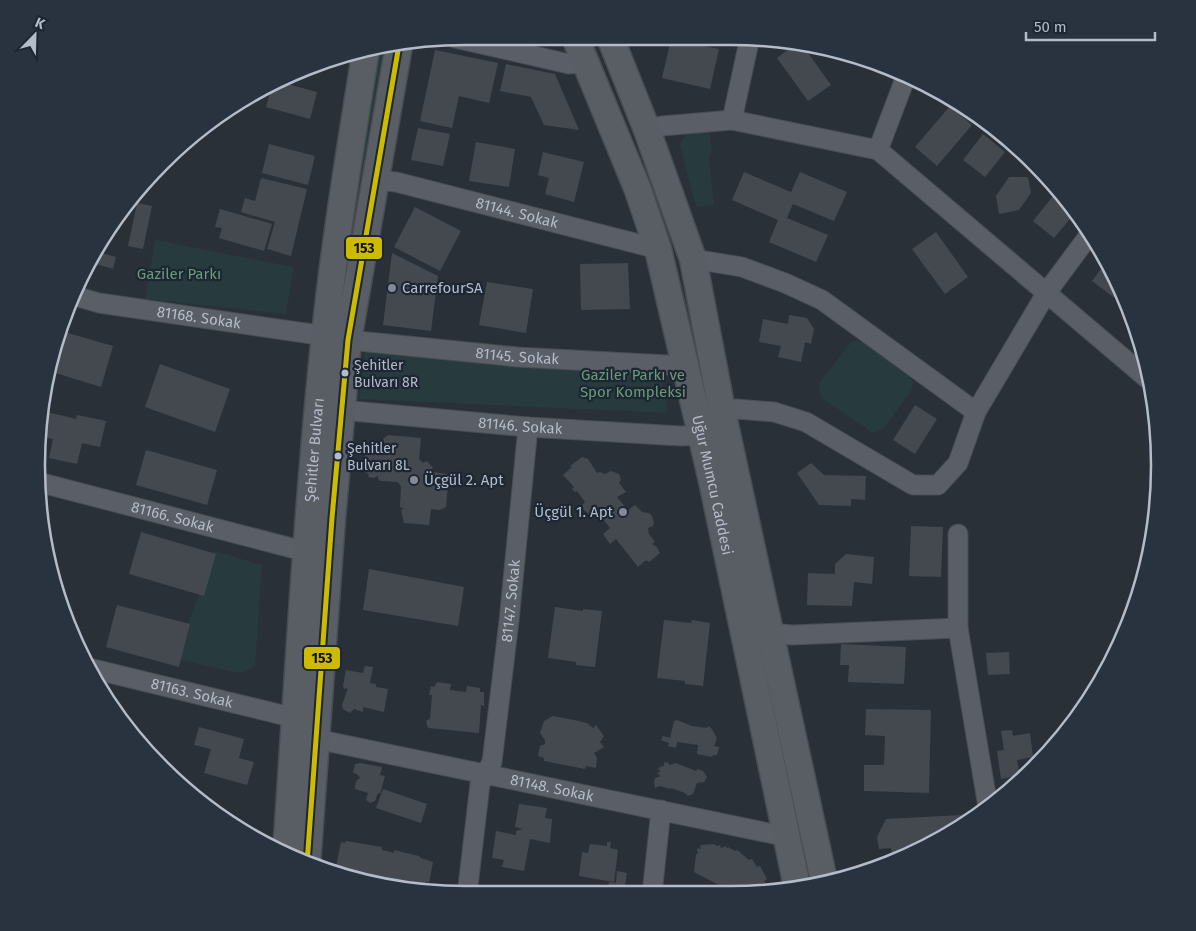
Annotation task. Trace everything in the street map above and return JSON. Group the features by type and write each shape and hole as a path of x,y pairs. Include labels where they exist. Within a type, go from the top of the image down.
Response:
{"street":[{"path":"486,45 570,64 586,62"},
{"name":"Uğur Mumcu Caddesi","path":"579,45 638,190 658,249 686,366 796,880"},
{"name":"Uğur Mumcu Caddesi","path":"613,45 647,130 693,259 722,411 823,876"},
{"path":"732,120 748,46"},
{"name":"Şehitler Bulvarı","path":"287,846 307,552 337,338 376,180 398,51"},
{"name":"Şehitler Bulvarı","path":"308,855 341,410 337,338 342,202 365,57"},
{"path":"878,150 904,83"},
{"path":"647,130 662,126 732,120 878,150 1141,373"},
{"name":"81144. Sokak","path":"376,180 396,182 658,249"},
{"path":"722,411 737,409 774,412 806,422 914,485 938,485 958,463 976,412 1047,292 1085,240"},
{"path":"693,259 742,267 822,300 976,412"},
{"name":"81168. Sokak","path":"80,298 98,303 337,338"},
{"name":"81145. Sokak","path":"337,338 477,354 686,366"},
{"name":"81146. Sokak","path":"341,410 528,426 681,436 701,435"},
{"name":"81147. Sokak","path":"468,886 480,784 492,762 509,621 528,426"},
{"name":"81166. Sokak","path":"46,484 307,552"},
{"path":"958,534 958,628 987,799"},
{"path":"771,633 792,634 958,628"},
{"name":"81163. Sokak","path":"98,670 296,718"},
{"name":"81148. Sokak","path":"316,739 788,837"},
{"path":"653,886 661,810"}],"green space":[{"path":"589,45 595,45 669,236 697,341 814,878 808,879 739,562"},
{"path":"385,53 327,407 352,212 378,54"},
{"path":"708,127 712,150 709,159 714,205 697,207 680,144 691,131"},
{"name":"Gaziler Parkı","path":"155,240 294,267 286,314 145,299"},
{"path":"852,341 865,342 908,374 913,382 911,391 884,428 873,433 823,399 819,391 820,382"},
{"name":"Gaziler Parkı ve Spor Kompleksi","path":"365,352 658,357 668,413 359,399"},
{"path":"214,551 262,565 255,666 240,673 176,659"}],"building":[{"path":"670,45 700,45 719,49 710,89 662,78"},
{"path":"788,49 807,52 831,85 808,101 777,58"},
{"path":"435,50 498,63 489,103 459,96 452,128 420,121"},
{"path":"506,64 555,74 579,130 544,125 531,97 500,91"},
{"path":"288,84 317,92 310,119 266,107 270,93"},
{"path":"950,107 972,125 937,166 915,147"},
{"path":"418,128 450,134 443,166 411,160"},
{"path":"983,134 1005,152 985,177 963,160"},
{"path":"476,142 515,149 509,187 469,181"},
{"path":"269,144 315,156 308,185 262,173"},
{"path":"543,152 584,162 574,202 545,194 549,178 538,175"},
{"path":"744,172 791,192 800,172 847,192 834,221 793,204 787,218 828,235 816,262 769,242 778,220 732,200"},
{"path":"1009,177 1028,177 1031,193 1019,210 999,214 996,196"},
{"path":"261,178 307,189 291,256 267,249 275,222 241,212 245,198 255,201"},
{"path":"1053,196 1070,219 1054,238 1033,221"},
{"path":"137,204 152,206 143,249 128,246"},
{"path":"415,207 461,231 440,271 394,247"},
{"path":"220,209 272,224 264,251 219,238 222,228 215,227"},
{"path":"936,232 968,277 945,294 912,249"},
{"path":"102,253 116,257 113,269 96,264"},
{"path":"392,253 438,276 431,331 383,325"},
{"path":"628,263 630,309 581,310 580,264"},
{"path":"1102,268 1116,299 1116,299 1092,281"},
{"path":"487,282 533,289 526,333 479,325"},
{"path":"789,315 807,318 814,329 811,344 805,342 801,362 778,357 781,346 759,342 763,319 788,324"},
{"path":"66,333 113,346 101,387 55,373"},
{"path":"160,364 230,389 215,432 145,407"},
{"path":"915,405 937,419 915,454 893,440"},
{"path":"49,412 76,419 77,415 106,421 100,447 82,443 77,464 49,458 53,439 46,437"},
{"name":"Üçgül 2. Apt","path":"388,435 421,438 419,459 423,463 427,461 433,468 431,472 449,474 446,507 440,510 431,509 429,525 404,523 401,510 404,509 400,507 401,487 398,482 381,481 378,479 378,476 374,478 368,477 369,475 363,468 366,447 382,450 383,439"},
{"path":"146,450 217,470 207,505 136,485"},
{"name":"Üçgül 1. Apt","path":"582,457 588,459 597,473 605,474 611,471 619,474 621,480 619,483 626,492 617,497 628,510 635,505 642,512 649,513 652,516 654,523 653,526 648,528 649,534 655,542 652,544 657,547 660,553 649,562 646,560 638,567 616,539 610,544 603,534 610,528 595,509 589,514 584,510 582,505 585,502 577,491 575,492 572,489 574,487 563,475 572,467 570,466"},
{"path":"811,463 824,475 866,476 865,500 851,499 851,506 819,505 797,473"},
{"path":"911,526 943,527 941,577 909,576"},
{"path":"141,532 216,554 204,596 129,574"},
{"path":"846,554 874,557 872,584 854,582 852,606 807,605 808,573 835,574 835,564"},
{"path":"369,569 464,587 458,626 363,610"},
{"path":"117,605 190,624 179,667 106,647"},
{"path":"555,607 583,611 583,609 602,611 595,667 576,665 576,662 548,658"},
{"path":"664,620 691,623 692,620 710,623 703,686 685,684 685,681 657,678"},
{"path":"841,644 906,647 904,684 848,682 849,665 840,665"},
{"path":"1009,652 1010,674 988,675 986,653"},
{"path":"365,666 373,667 370,683 376,684 376,687 388,689 384,712 363,707 363,712 354,709 350,713 343,709 342,705 348,688 344,689 343,686 346,670 363,673"},
{"path":"437,682 451,684 450,690 466,692 467,686 480,688 480,692 484,692 484,706 481,705 479,733 428,728 426,722 430,719 432,695 429,695 431,686 434,687"},
{"path":"866,709 931,710 929,793 864,791 864,765 884,765 885,736 865,735"},
{"path":"553,716 587,723 593,728 596,725 604,736 600,742 604,747 594,753 597,758 596,768 586,766 585,769 544,761 544,758 538,756 540,746 545,744 545,740 540,733 544,721"},
{"path":"677,720 692,726 707,728 708,726 711,728 717,738 714,746 719,747 717,755 712,757 697,754 698,745 677,742 676,748 668,746 669,743 661,740 663,736 670,738 674,721"},
{"path":"199,727 244,739 239,758 254,762 247,785 204,773 211,749 194,745"},
{"path":"1012,730 1013,736 1030,733 1033,757 1017,760 1019,771 1014,776 1001,779 997,751 1004,750 1001,731"},
{"path":"664,762 669,763 669,765 676,763 696,771 698,769 703,771 707,777 704,782 697,783 693,794 688,796 671,788 660,786 655,788 655,778 659,777 660,775 657,773 661,771 657,769 664,766"},
{"path":"361,763 382,767 380,775 385,776 380,794 378,793 375,801 370,803 366,800 368,793 355,789 356,781 360,778 357,774 353,773 355,764"},
{"path":"383,789 427,804 421,823 376,808"},
{"path":"519,804 547,808 545,818 552,819 550,843 530,839 524,871 502,867 504,860 492,858 496,831 516,835 516,831 523,829 515,827"},
{"path":"962,816 941,830 892,854 891,848 879,849 877,837 886,819"},
{"path":"346,841 382,847 382,850 394,853 394,850 419,856 433,862 429,883 383,878 336,866 341,842 345,843"},
{"path":"607,842 611,842 610,848 618,850 614,882 579,876 582,852 588,853 590,844 607,846"},
{"path":"715,844 716,846 720,845 721,848 726,846 727,849 728,847 735,851 737,850 749,860 752,859 757,867 760,866 767,879 764,881 766,883 721,886 694,872 696,854 698,854 697,848 701,849 700,845"},
{"path":"617,871 627,873 625,886 608,886 609,882 616,883"}],"transit line":[{"name":"153","path":"308,855 332,518 348,340 398,51"}],"place":[{"name":"CarrefourSA","path":"392,288"},
{"name":"Şehitler Bulvarı 8R","path":"345,373"},
{"name":"Şehitler Bulvarı 8L","path":"338,456"},
{"name":"Üçgül 2. Apt","path":"414,480"},
{"name":"Üçgül 1. Apt","path":"623,512"}]}
